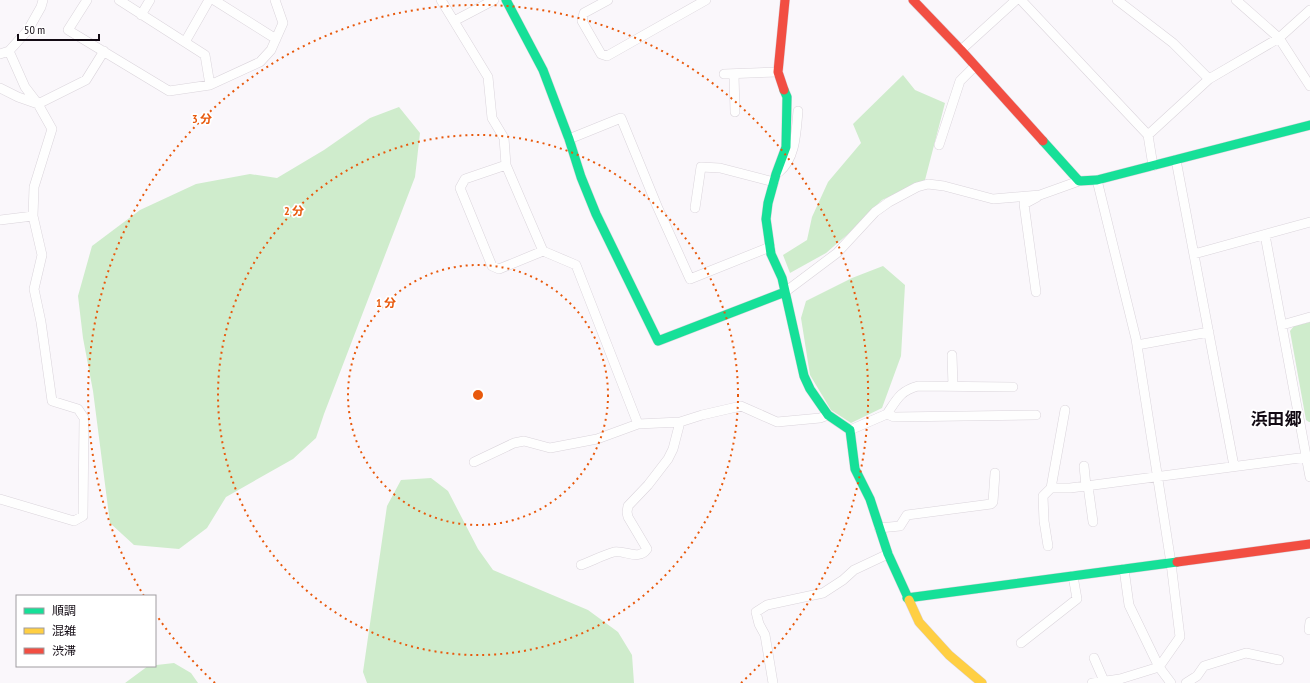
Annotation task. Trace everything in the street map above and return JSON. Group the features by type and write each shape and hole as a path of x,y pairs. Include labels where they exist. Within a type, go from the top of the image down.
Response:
{"street":[{"path":"0,54 9,51 28,30 41,7 43,0"},
{"path":"87,0 68,30 168,91 210,85 260,62 271,50 284,23 275,0"},
{"path":"120,0 141,15 205,54 210,85"},
{"path":"141,15 150,0"},
{"path":"185,42 209,0"},
{"path":"214,0 276,39"},
{"path":"441,0 488,77 492,118 504,138 506,166 543,251 576,265 638,424"},
{"path":"454,21 494,0"},
{"path":"506,0 538,59 596,214 658,341 785,292 837,253 875,212 889,202 917,187 928,184 944,186 993,199 1040,195"},
{"path":"608,0 584,13 582,21 601,54 607,56 706,0"},
{"path":"785,0 778,72 787,97 786,147 768,203 766,219 771,254 782,278 804,376 810,389 828,415 850,430 855,469 870,498 888,554 919,622 949,655 982,683"},
{"path":"913,0 961,50 1079,181"},
{"path":"961,50 1016,0"},
{"path":"1022,0 1148,135 1153,166"},
{"path":"1117,0 1173,43 1209,78"},
{"path":"1236,0 1279,38 1310,86"},
{"path":"1148,135 1209,78 1279,38 1310,10"},
{"path":"0,499 74,521 83,516 84,418 78,409 52,401 41,322 34,288 42,255 33,216 34,187 52,129 38,104 25,87 9,51"},
{"path":"0,88 18,97 38,104 86,80 104,51"},
{"path":"939,145 960,81 975,66"},
{"path":"724,74 778,72"},
{"path":"734,74 735,112"},
{"path":"775,178 788,162 795,139 798,111"},
{"path":"569,139 621,118 657,206 690,279 770,247"},
{"path":"1036,292 1024,204 1040,195 1079,181 1097,180 1310,125"},
{"path":"1176,160 1234,466"},
{"path":"506,166 465,179 460,188 492,266 499,269 543,251"},
{"path":"695,208 701,167 720,168 775,178"},
{"path":"1092,683 1120,680 1159,667 1180,637 1171,564 1137,345 1097,180"},
{"path":"0,220 33,216"},
{"path":"1194,254 1310,222"},
{"path":"1265,235 1282,325 1306,428 1307,456 1310,476"},
{"path":"1282,325 1310,318"},
{"path":"1137,345 1209,332"},
{"path":"952,356 953,386"},
{"path":"850,430 887,414 899,396 907,389 918,386 1013,387"},
{"path":"474,462 514,443 524,442 550,448 597,439 638,424 680,422 741,406 777,422 820,418 828,415"},
{"path":"1048,546 1044,521 1043,496 1051,488 1066,410"},
{"path":"887,414 894,417 1036,415"},
{"path":"581,565 616,552 642,555 646,552 647,549 628,517 628,506 648,485 668,459 673,449 680,422"},
{"path":"1051,488 1087,486 1307,456"},
{"path":"1084,466 1092,522"},
{"path":"879,528 900,526 907,515 991,504 993,502 996,473"},
{"path":"907,598 1171,564 1310,544"},
{"path":"773,683 765,635 759,624 756,612 767,605 823,593 854,570 888,554"},
{"path":"1124,569 1129,605 1159,667 1170,683"},
{"path":"1021,643 1076,599 1074,576"},
{"path":"1186,683 1197,676 1204,666 1246,653 1279,660"},
{"path":"1094,658 1104,682"}],"green space":[{"path":"903,75 915,90 945,103 925,180 882,200 848,234 826,253 790,273 783,255 807,240 812,217 828,182 861,143 853,124"},
{"path":"399,107 420,133 415,177 316,438 293,459 226,497 207,528 179,549 134,545 110,523 93,391 83,338 78,296 92,246 140,210 196,184 250,174 277,178 324,150 370,118"},
{"path":"883,266 905,285 901,356 882,408 851,423 831,410 810,375 801,318 806,301 852,278"},
{"path":"1310,322 1309,422 1306,420 1290,331 1294,326"},
{"path":"431,478 448,491 478,549 493,570 588,610 618,632 632,655 634,683 367,683 363,672 387,506 401,480"},
{"path":"174,663 191,673 198,683 125,683 147,667 156,667 156,665"}],"traffic: fast":[{"path":"506,0 543,70 569,139 581,177 596,214 658,341 785,292"},
{"path":"784,90 787,97 786,147 776,174 768,203 766,219 771,254 782,278 804,376 810,389 828,415 850,430 855,469 870,499 888,554 909,600"},
{"path":"1043,141 1079,181 1097,180 1310,125"},
{"path":"907,598 1177,562"}],"traffic: slow":[{"path":"909,600 919,622 949,655 982,683"}],"traffic: jam":[{"path":"784,90 778,72 785,0"},
{"path":"913,0 961,50 1043,141"},
{"path":"1177,562 1310,544"}],"district":[{"name":"浜田郷","path":"1276,419"}]}
